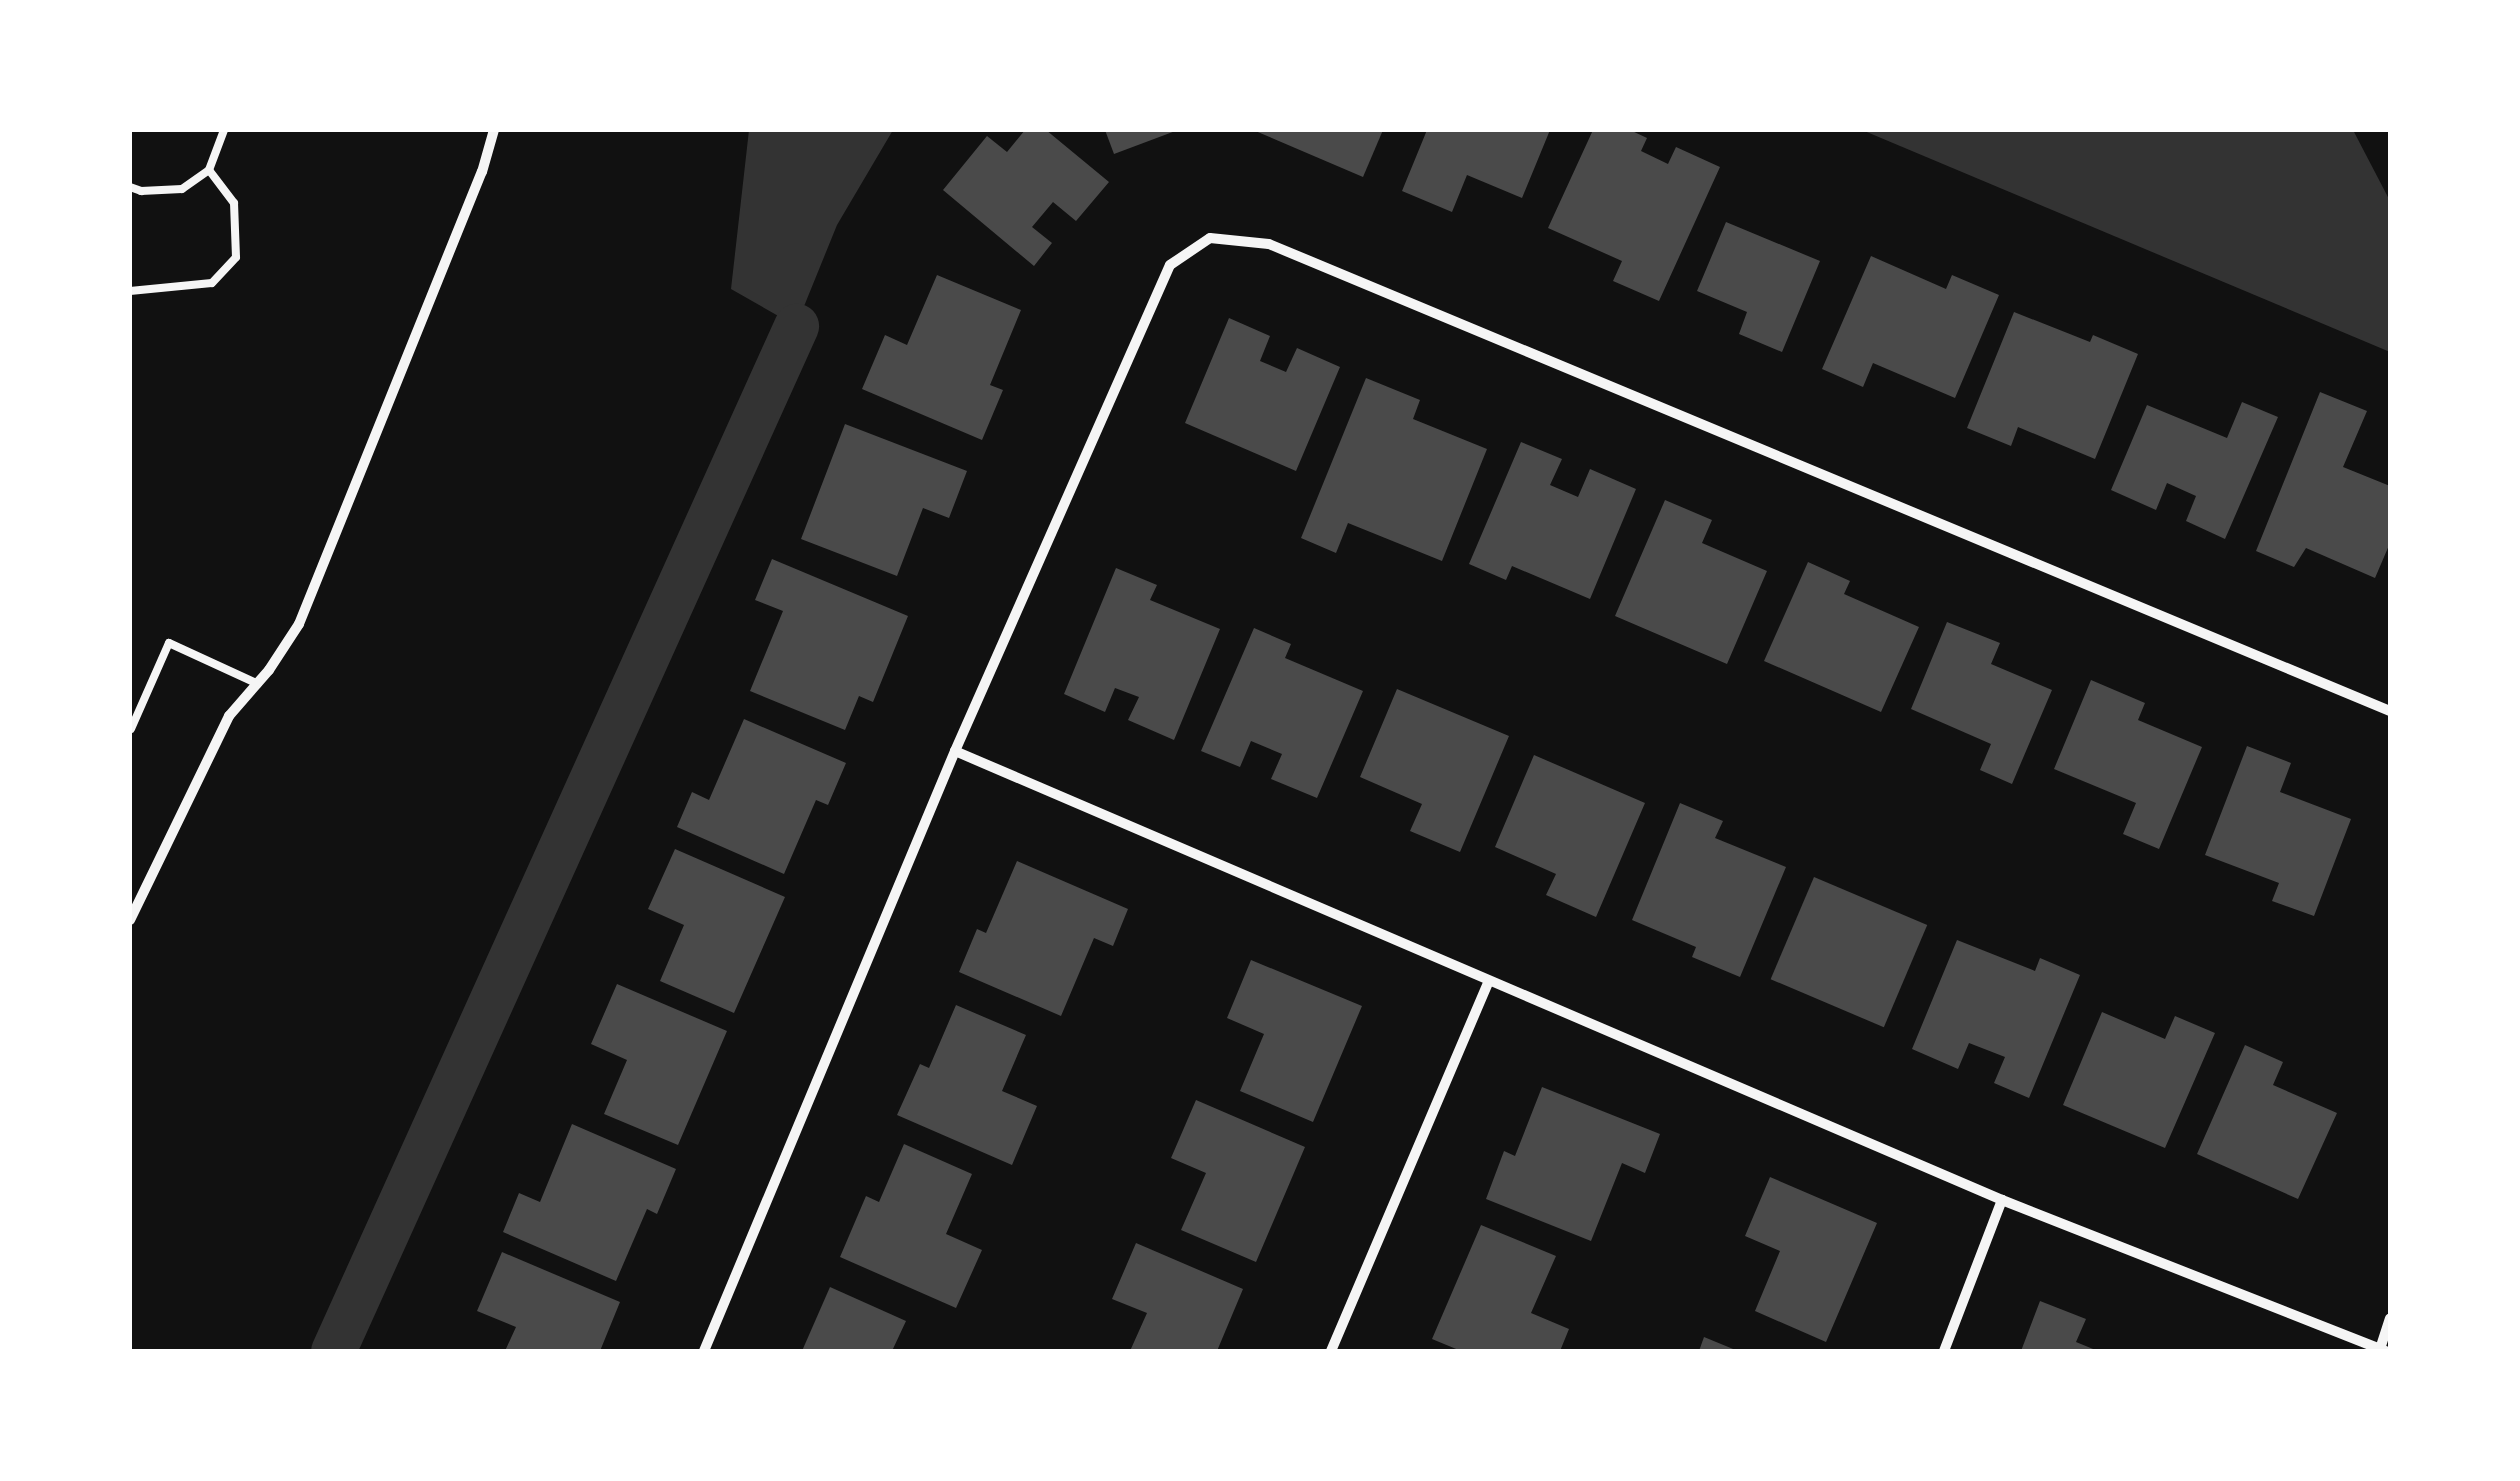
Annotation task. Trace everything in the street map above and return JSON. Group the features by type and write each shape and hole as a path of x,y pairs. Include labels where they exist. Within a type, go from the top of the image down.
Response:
{"street":[{"path":"130,920 229,716 258,684 299,624 482,172 494,130"},
{"path":"704,1351 955,751 1170,265 1210,238 1270,244 2390,712"},
{"path":"955,751 2002,1200 2382,1350 2390,1319"},
{"path":"1331,1351 1489,982"},
{"path":"1944,1351 2002,1200"}],"lane":[{"path":"130,187 142,191 182,189 209,170 224,130"},
{"path":"130,291 212,283 236,257 234,203 209,170"},
{"path":"131,729 169,643 258,684"}],"shaded area":[{"path":"749,130 893,130 837,225 796,326 731,289"},
{"path":"1862,130 2353,130 2390,201 2390,352"}],"building":[{"path":"1025,130 1046,130 1109,182 1076,221 1053,202 1032,227 1052,243 1034,266 943,190 987,136 1007,152"},
{"path":"1105,130 1178,130 1114,154"},
{"path":"1253,130 1383,130 1363,177"},
{"path":"1427,130 1550,130 1522,198 1467,175 1452,212 1402,191"},
{"path":"1593,130 1630,130 1647,138 1641,151 1668,164 1676,147 1720,167 1659,301 1613,281 1622,261 1548,228"},
{"path":"1726,222 1820,261 1782,352 1739,334 1747,312 1697,291"},
{"path":"1871,256 1946,289 1952,275 1999,295 1955,398 1873,363 1863,387 1822,369"},
{"path":"937,275 1021,310 990,385 1003,390 982,440 862,389 885,335 907,345"},
{"path":"2014,312 2090,342 2093,335 2138,354 2095,459 2018,427 2011,446 1967,428"},
{"path":"1229,318 1270,336 1260,361 1286,372 1297,348 1340,367 1296,471 1185,423"},
{"path":"1366,378 1420,400 1413,419 1487,449 1442,561 1348,523 1336,553 1301,538"},
{"path":"2320,392 2367,411 2343,467 2390,486 2390,543 2375,578 2306,548 2294,567 2256,551"},
{"path":"2242,402 2278,417 2225,539 2186,521 2196,496 2167,483 2156,510 2111,490 2147,405 2227,438"},
{"path":"845,424 967,471 949,518 923,508 897,576 801,539"},
{"path":"1521,442 1562,459 1550,485 1578,497 1590,469 1636,489 1590,599 1512,566 1506,580 1469,564"},
{"path":"1665,500 1712,520 1702,543 1767,571 1727,664 1615,616"},
{"path":"772,559 908,616 873,702 859,696 845,730 750,691 783,611 755,600"},
{"path":"1808,562 1850,581 1844,594 1919,627 1881,712 1764,661"},
{"path":"1116,568 1157,585 1150,600 1220,629 1174,740 1128,720 1139,697 1115,688 1105,712 1064,694"},
{"path":"1947,622 2000,643 1991,664 2052,690 2012,784 1980,770 1991,744 1911,709"},
{"path":"1254,628 1291,644 1285,658 1363,691 1317,798 1271,779 1282,754 1251,741 1240,767 1201,751"},
{"path":"2091,680 2145,703 2138,720 2202,747 2159,849 2123,834 2136,803 2054,769"},
{"path":"1397,689 1509,736 1460,852 1410,831 1422,804 1360,777"},
{"path":"744,719 846,763 828,805 816,800 784,874 677,827 692,792 709,800"},
{"path":"2247,746 2291,763 2280,792 2351,819 2314,916 2272,901 2279,883 2205,855"},
{"path":"1534,755 1645,803 1596,917 1546,895 1556,874 1495,847"},
{"path":"1680,803 1723,821 1715,838 1786,867 1740,977 1692,957 1696,947 1632,920"},
{"path":"675,849 785,897 734,1013 660,981 684,925 648,909"},
{"path":"1017,861 1128,909 1113,946 1094,938 1061,1016 959,972 977,929 986,933"},
{"path":"1814,877 1927,925 1884,1027 1771,979"},
{"path":"1957,940 2035,971 2040,958 2080,975 2029,1098 1994,1083 2005,1057 1969,1043 1958,1069 1912,1049"},
{"path":"1251,960 1362,1006 1313,1122 1240,1091 1264,1034 1227,1018"},
{"path":"617,984 727,1031 678,1145 604,1114 627,1060 591,1044"},
{"path":"956,1005 1026,1035 1002,1091 1037,1106 1012,1165 897,1115 920,1064 929,1068"},
{"path":"2102,1012 2165,1039 2175,1016 2215,1033 2165,1148 2063,1105"},
{"path":"2245,1045 2283,1062 2273,1085 2337,1113 2298,1199 2197,1154"},
{"path":"1542,1087 1660,1134 1645,1173 1622,1163 1591,1241 1486,1199 1504,1151 1515,1156"},
{"path":"1196,1100 1305,1147 1256,1262 1181,1230 1206,1173 1171,1158"},
{"path":"572,1124 676,1169 657,1214 647,1209 616,1281 503,1232 519,1193 540,1202"},
{"path":"904,1144 972,1174 946,1234 982,1250 956,1308 840,1257 866,1196 879,1202"},
{"path":"1770,1177 1877,1223 1826,1342 1755,1311 1780,1251 1745,1236"},
{"path":"1481,1225 1556,1256 1531,1313 1569,1329 1560,1351 1461,1351 1432,1339"},
{"path":"1136,1243 1243,1289 1217,1351 1130,1351 1147,1313 1112,1299"},
{"path":"502,1252 620,1302 600,1351 505,1351 516,1327 477,1311"},
{"path":"830,1287 906,1321 892,1351 802,1351"},
{"path":"2040,1301 2086,1319 2076,1342 2098,1351 2021,1351"},
{"path":"1704,1337 1738,1351 1699,1351"}],"waterway":[{"path":"333,1351 796,326"}]}
